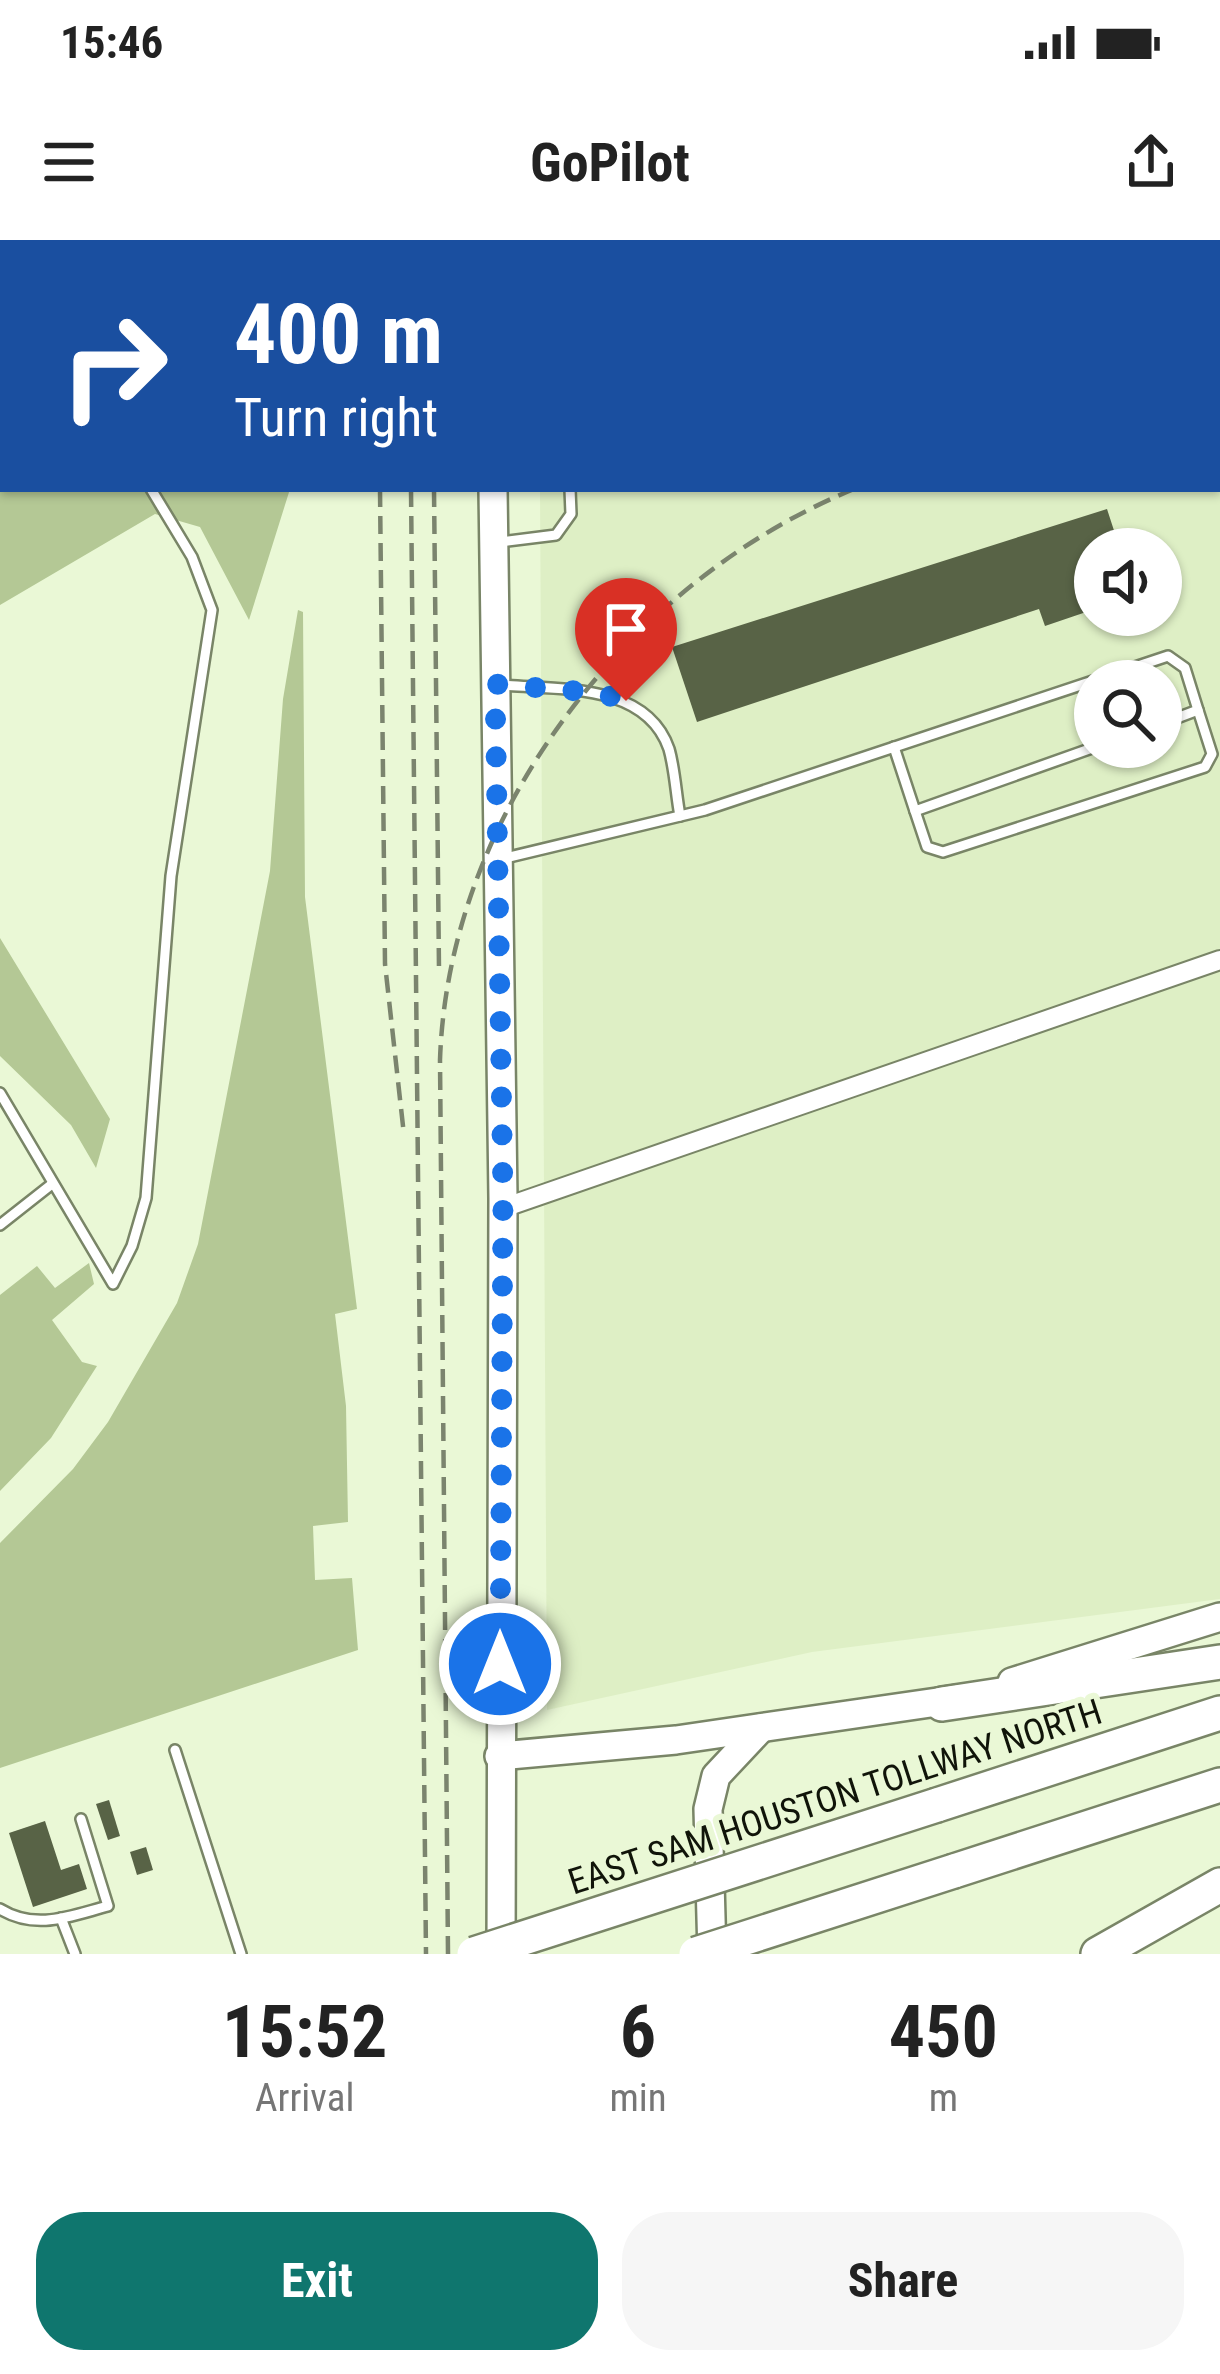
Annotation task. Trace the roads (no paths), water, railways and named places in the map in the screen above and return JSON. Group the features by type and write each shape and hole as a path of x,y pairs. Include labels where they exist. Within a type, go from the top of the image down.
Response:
{"highway":[{"path":"942,1704 1220,1662"},
{"name":"EAST SAM HOUSTON TOLLWAY NORTH","path":"474,1954 1220,1714"},
{"path":"696,1954 1220,1785"},
{"path":"1100,1954 1220,1885"}],"main road":[{"path":"493,492 503,1208 501,1954"},
{"path":"499,1756 942,1704 1220,1617"},
{"path":"712,1954 708,1809 716,1776 761,1728"},
{"path":"1100,1954 1220,1901"}],"street":[{"path":"503,1208 1220,960"}],"lane":[{"path":"0,1093 113,1284 132,1246 146,1198 171,876 212,610 192,557 153,492"},
{"path":"494,542 556,535 571,514 570,492"},
{"path":"496,860 680,816 1168,656 1185,668 1212,754 1204,767 943,852 927,847 894,747"},
{"path":"495,684 600,693 649,717 668,747 680,816"},
{"path":"1182,716 1198,710"},
{"path":"915,811 1074,754"},
{"path":"0,1226 52,1184"},
{"path":"175,1750 241,1954"},
{"path":"0,1909 19,1921 61,1918 108,1906 81,1819"},
{"path":"61,1918 75,1954"}],"railway":[{"path":"380,492 385,964 404,1135"},
{"path":"411,492 426,1954"},
{"path":"434,492 439,970"},
{"path":"448,1954 440,1060 451,969 476,880 515,795 566,717 626,645 696,582 772,530 848,492"}]}
